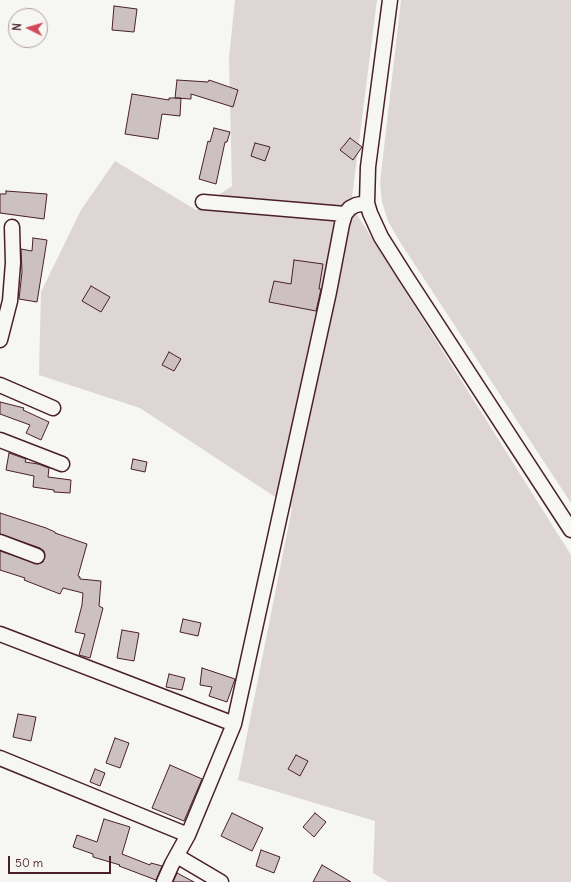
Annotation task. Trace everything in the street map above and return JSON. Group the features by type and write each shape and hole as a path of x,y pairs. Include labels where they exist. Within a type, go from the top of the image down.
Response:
{"street":[{"path":"390,0 370,142 368,167 368,203 370,213 381,237 571,530"},
{"path":"203,202 345,214"},
{"path":"164,882 168,871 188,834 234,724 326,306 342,224 345,214 350,208 356,205 368,203"},
{"path":"0,340 10,300 13,263 12,227"},
{"path":"0,385 53,408"},
{"path":"0,440 62,464"},
{"path":"0,542 37,556"},
{"path":"0,634 234,724"},
{"path":"0,758 188,834"},
{"path":"177,856 221,882"}],"shaded area":[{"path":"235,0 377,0 351,205 571,555 571,882 388,882 373,873 375,821 238,780 292,508 140,408 39,375 41,292 81,210 115,161 196,210 232,186 229,58"},
{"path":"401,0 571,0 571,503 400,242 388,221 382,202 380,183"}],"building":[{"path":"114,6 137,9 134,32 112,30"},
{"path":"177,80 208,82 209,80 238,90 233,107 191,94 191,99 175,98"},
{"path":"132,94 169,100 169,98 181,98 180,116 162,114 158,139 125,134"},
{"path":"214,128 230,132 227,142 225,142 216,184 199,179 208,141 210,142"},
{"path":"350,138 362,147 353,160 340,150"},
{"path":"255,143 270,147 265,161 251,156"},
{"path":"6,191 47,194 44,219 0,213 0,194 6,194"},
{"path":"33,238 47,240 37,302 19,299 22,272 21,249 32,251"},
{"path":"294,260 323,264 319,289 321,289 316,311 269,302 274,281 291,284"},
{"path":"91,286 110,297 101,312 82,301"},
{"path":"169,352 181,359 174,371 162,365"},
{"path":"0,402 24,408 23,410 49,422 41,440 26,433 30,425 0,414"},
{"path":"9,453 26,459 25,462 38,464 49,468 48,477 71,480 70,493 54,492 54,490 33,487 34,476 6,470"},
{"path":"133,459 147,462 145,472 131,469"},
{"path":"0,513 46,528 55,533 87,544 78,576 80,579 101,581 99,606 103,608 90,658 79,655 85,634 75,632 82,605 83,593 63,588 60,594 24,580 25,578 0,570 0,551 38,564 43,562 45,555 44,551 40,548 0,534"},
{"path":"183,619 201,623 198,636 180,632"},
{"path":"122,630 139,633 134,661 117,658"},
{"path":"202,668 235,679 227,702 209,696 212,687 200,685"},
{"path":"169,674 185,678 182,690 166,687"},
{"path":"18,714 36,717 31,741 13,737"},
{"path":"115,738 129,743 120,768 106,763"},
{"path":"296,755 308,761 300,776 288,769"},
{"path":"170,765 202,779 184,821 152,808"},
{"path":"95,769 105,773 100,786 90,782"},
{"path":"232,813 263,828 252,851 221,836"},
{"path":"315,813 326,822 314,837 303,827"},
{"path":"104,819 130,827 122,854 150,865 151,863 162,866 156,880 119,866 120,865 93,857 93,854 73,847 77,835 97,842"},
{"path":"261,850 280,857 274,873 256,866"},
{"path":"322,865 351,882 313,882"},
{"path":"177,873 194,882 173,882"}]}
